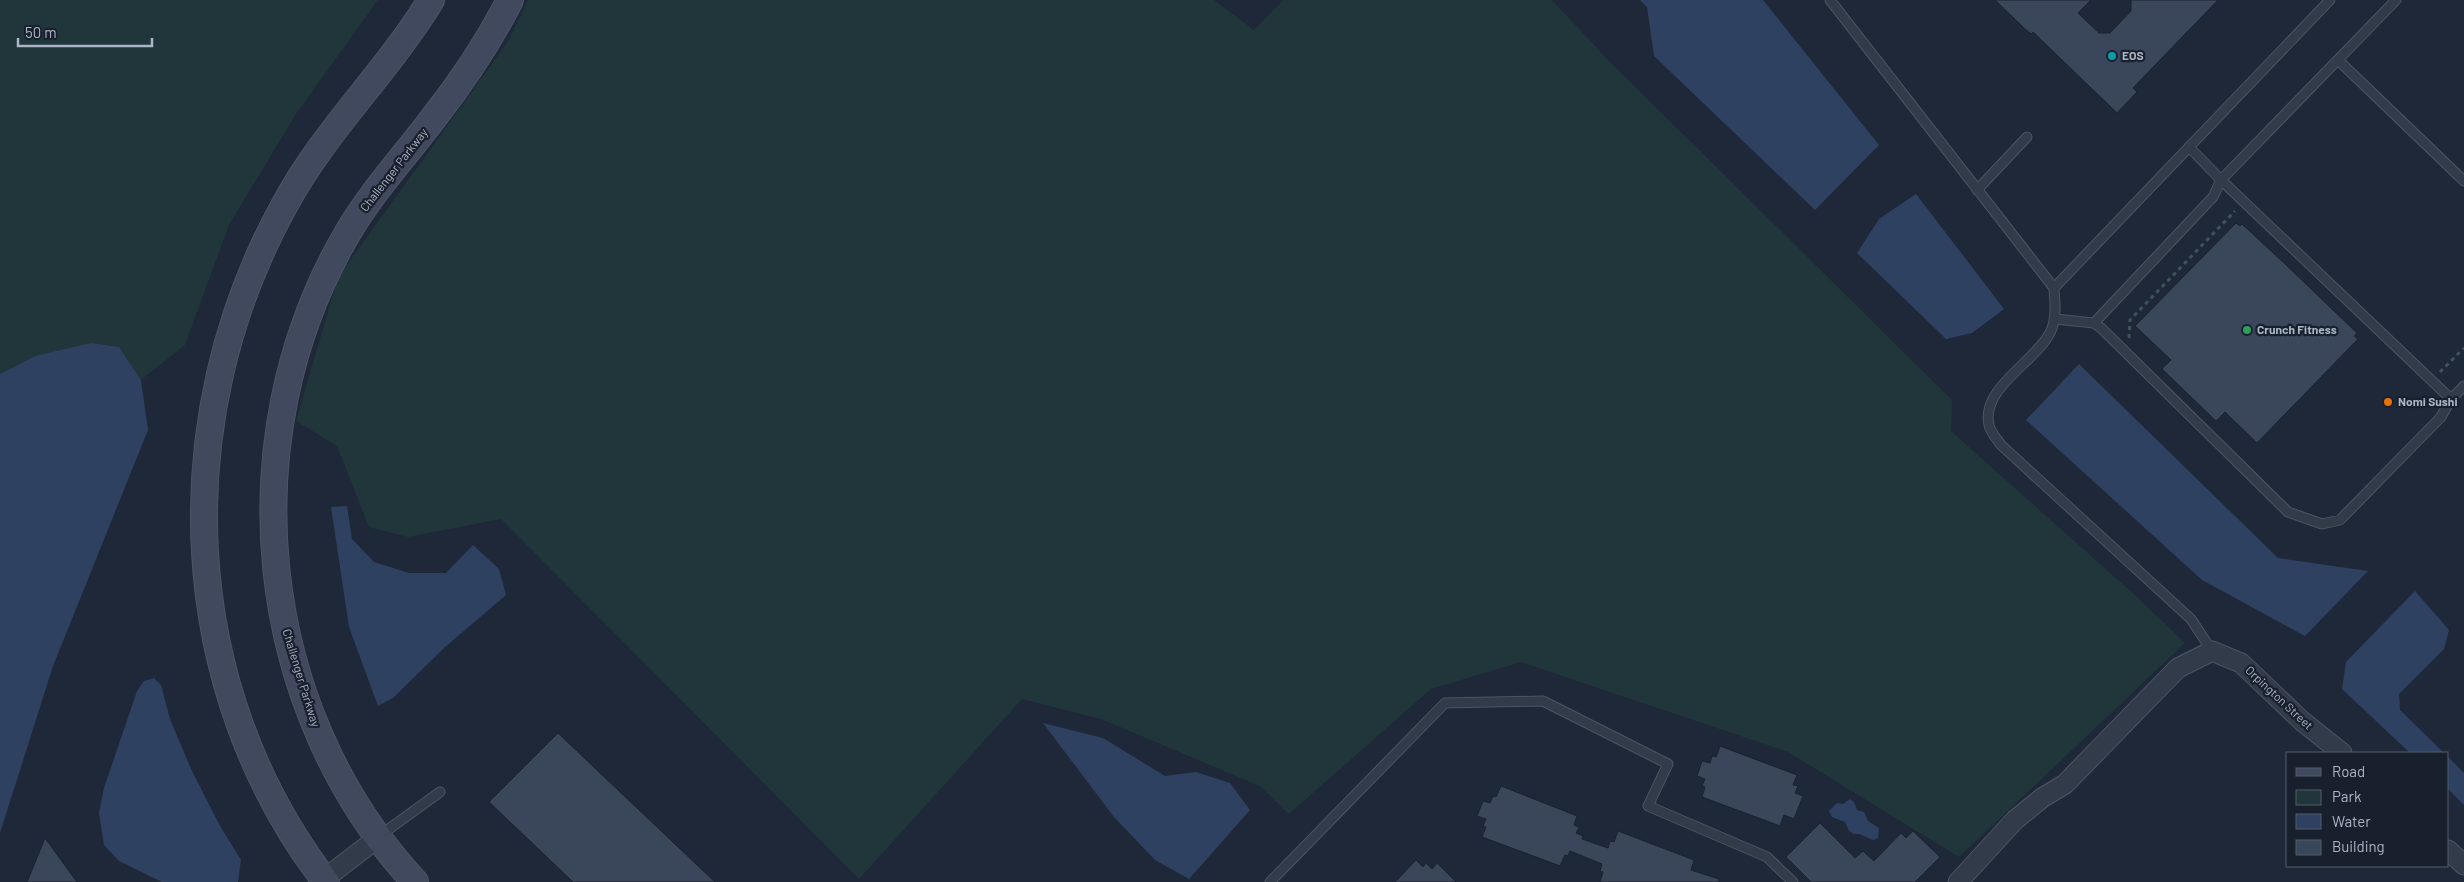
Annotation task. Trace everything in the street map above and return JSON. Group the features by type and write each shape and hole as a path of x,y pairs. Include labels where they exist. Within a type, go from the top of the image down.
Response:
{"main road":[{"path":"325,881 293,833 258,766 234,705 221,659 211,608 204,547 204,490 209,426 218,374 232,324 255,262 268,234 309,163 392,59 431,0"},
{"name":"Challenger Parkway","path":"416,882 378,836 341,778 326,749 302,688 286,633 275,570 274,473 280,418 290,370 305,323 339,248 380,183 461,82 510,0"}],"street":[{"path":"1958,882 2015,820 2042,798 2065,784 2178,668 2212,651"},
{"name":"Orpington Street","path":"2212,651 2241,663 2302,721 2341,752"},
{"path":"325,881 378,836"},
{"path":"2449,851 2464,866"}],"lane":[{"path":"1830,0 2054,288 2055,319 2041,347 1996,392 1988,407 1989,427 2001,445 2191,619 2212,651"},
{"path":"2054,288 2330,0"},
{"path":"2094,323 2213,197 2221,180 2396,0"},
{"path":"2338,60 2464,181"},
{"path":"1977,190 2027,137"},
{"path":"2188,147 2451,399"},
{"path":"2055,319 2094,323 2288,512 2322,524 2340,520 2441,418 2451,399 2464,386"},
{"path":"1270,882 1445,703 1543,701 1668,764 1648,806 1767,857 1794,882"},
{"path":"378,836 440,792"}],"path":[{"path":"2129,345 2130,320 2235,210 2243,218"},
{"path":"2432,381 2464,348"}],"green space":[{"path":"0,0 378,0 296,114 229,225 185,345 141,380 119,347 35,356 0,374"},
{"path":"528,0 1214,0 1254,30 1283,0 1552,0 1609,61 1952,400 1951,431 2137,597 2185,643 1959,857 1788,752 1521,662 1431,689 1289,814 1262,787 1101,719 1022,699 859,879 501,519 408,537 369,527 337,446 296,421 338,277 507,43"}],"water":[{"path":"1640,0 1763,0 1879,145 1815,210 1654,56 1647,7"},
{"path":"1916,194 2004,309 1972,333 1946,339 1857,253 1879,219"},
{"path":"91,343 119,347 141,380 148,430 53,666 0,833 0,374 35,356"},
{"path":"2079,364 2278,558 2368,571 2305,636 2202,580 2026,420"},
{"path":"347,506 352,539 374,562 409,573 446,573 473,545 499,569 506,595 444,648 393,698 378,706 349,627 331,507"},
{"path":"2415,591 2449,630 2444,649 2399,694 2400,710 2443,752 2409,752 2342,689 2346,662"},
{"path":"154,678 161,685 170,719 191,769 219,824 241,860 238,882 162,882 119,861 104,845 99,813 104,788 137,691 144,681"},
{"path":"1043,723 1103,738 1165,776 1196,772 1230,783 1250,810 1189,879 1155,860 1114,817"},
{"path":"2449,758 2464,773 2464,805 2449,790"},
{"path":"1850,799 1854,802 1857,810 1864,812 1868,821 1879,828 1878,838 1873,840 1859,834 1854,834 1849,831 1845,822 1832,817 1829,811 1837,803 1843,804"}],"building":[{"name":"EOS","path":"1995,0 2091,0 2078,13 2099,33 2110,33 2131,11 2131,0 2218,0 2133,88 2137,92 2117,113 2033,32 2031,34"},
{"name":"Crunch Fitness","path":"2236,223 2240,226 2242,224 2283,262 2357,333 2354,336 2358,339 2257,443 2225,412 2216,421 2162,369 2171,360 2135,326"},
{"path":"558,733 715,882 573,882 489,802"},
{"path":"1720,746 1797,775 1793,785 1798,786 1795,793 1803,796 1794,819 1784,815 1780,826 1702,797 1705,787 1702,786 1705,779 1697,776 1702,761 1710,763 1712,756 1716,757"},
{"path":"1501,786 1577,816 1574,825 1579,827 1576,833 1583,836 1582,839 1608,848 1610,841 1614,842 1618,831 1694,860 1691,870 1719,879 1719,882 1600,882 1603,872 1600,871 1602,864 1570,851 1568,856 1565,855 1560,866 1482,837 1486,827 1483,826 1486,819 1477,816 1483,801 1490,803 1493,796 1496,797"},
{"path":"1820,823 1855,858 1863,851 1874,861 1901,833 1906,838 1913,831 1940,857 1915,882 1811,882 1786,857"},
{"path":"45,838 77,882 27,882"},
{"path":"1416,860 1423,867 1426,863 1432,869 1437,863 1456,882 1395,882"}],"place":[{"name":"EOS","path":"2112,56"},
{"name":"Crunch Fitness","path":"2247,330"},
{"name":"Nomi Sushi","path":"2388,402"}]}
